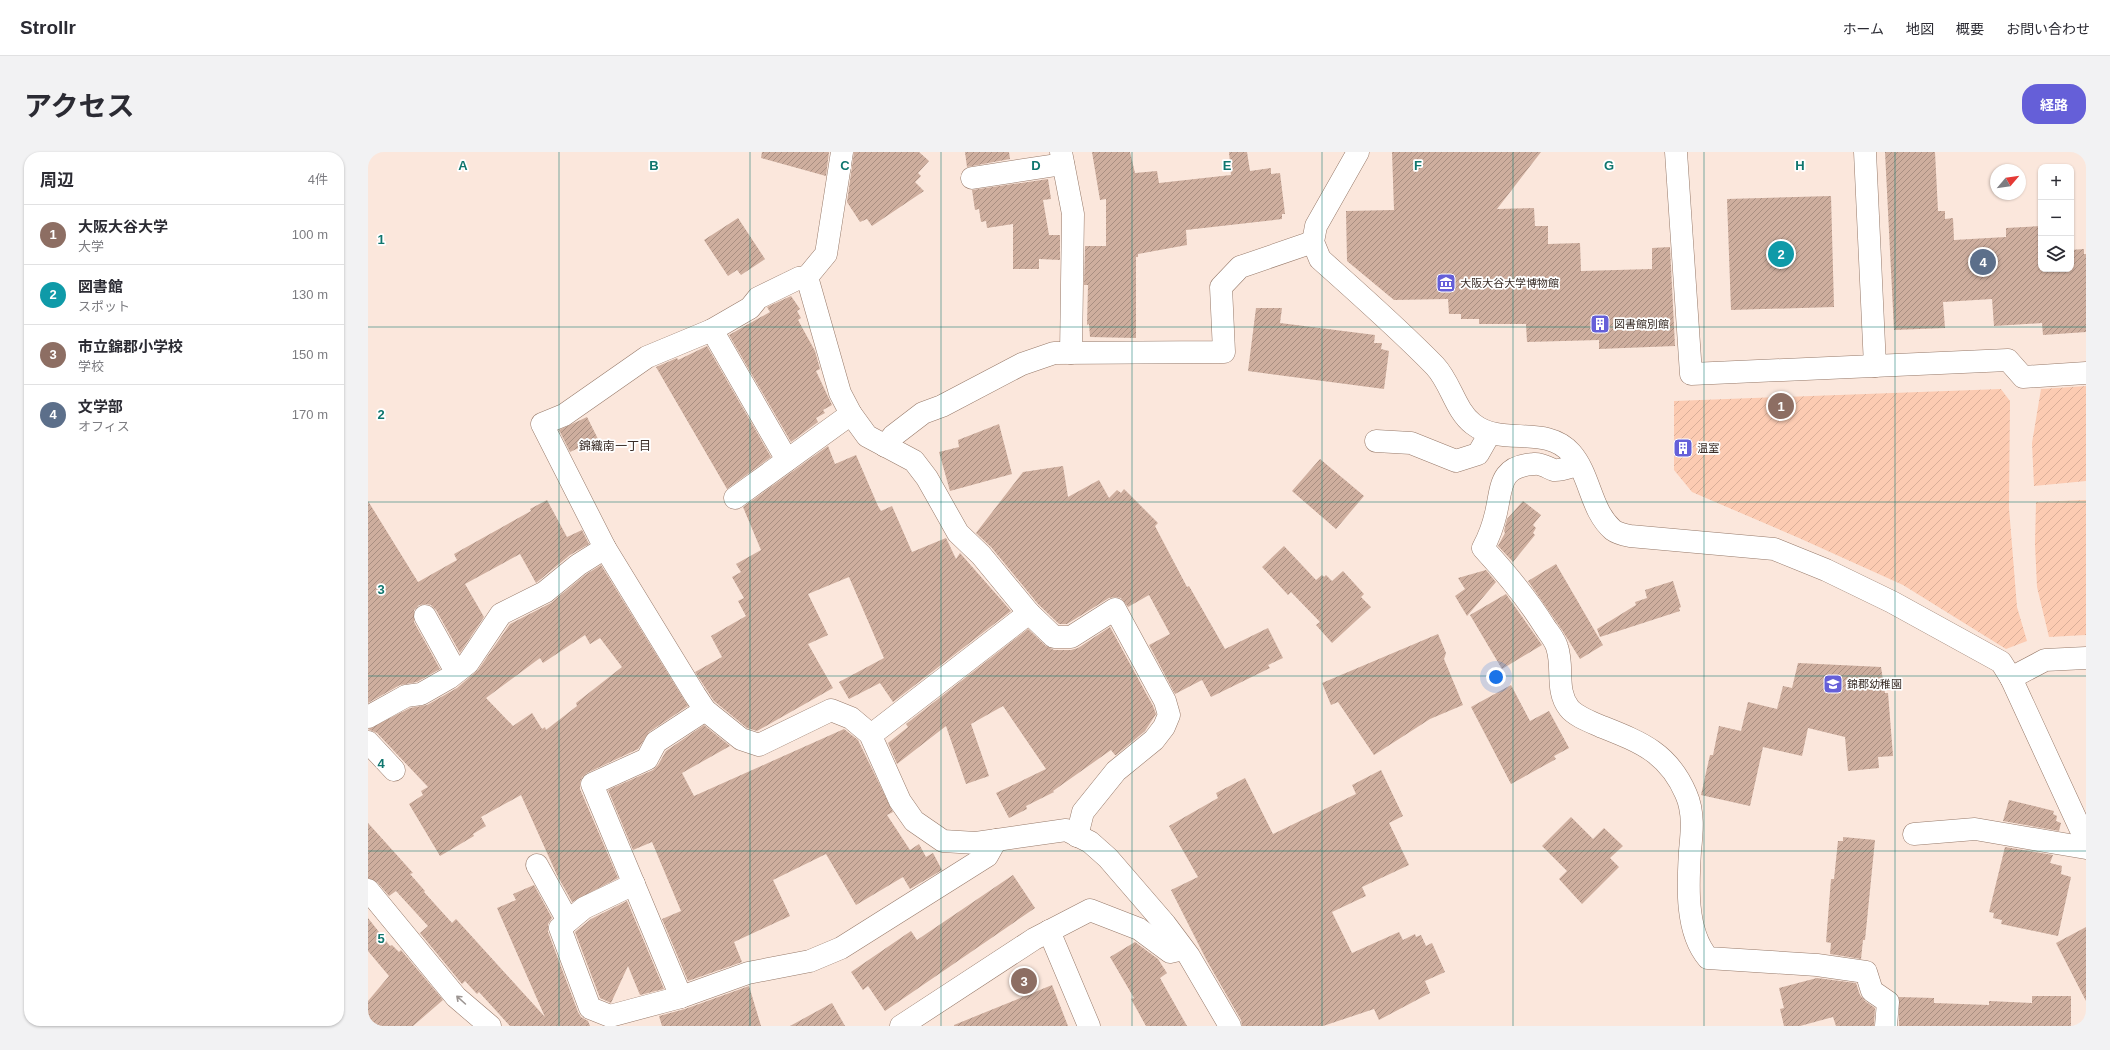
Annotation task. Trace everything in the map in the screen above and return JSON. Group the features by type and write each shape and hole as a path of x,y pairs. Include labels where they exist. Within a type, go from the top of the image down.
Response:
{"street":[{"path":"842,152 826,254 807,276 799,278 758,298 750,308 712,330 646,357 564,415 542,424 605,548 705,710 741,739 760,745 831,710 851,718 871,735 900,801 914,821 942,841 976,843 1066,830 1090,842 1108,858 1158,915 1184,949 1230,1026"},
{"path":"1358,152 1316,226 1313,242 1320,259 1436,367 1459,407 1473,424 1490,433 1552,439 1571,453 1598,510 1614,530 1630,536 1774,549 1826,570 1892,602 2001,662 2011,678 2086,841"},
{"path":"1676,152 1691,374 2008,360 2023,376 2086,373"},
{"path":"1865,152 1875,366"},
{"path":"972,178 1062,158 1073,214 1071,353"},
{"path":"885,446 893,436 923,413 942,406 1022,364 1054,353 1224,352 1221,286 1240,267 1313,242"},
{"path":"807,276 840,393 851,414 867,436 914,462 927,478 958,533 981,555 1029,613 1054,637 1071,637 1115,609 1165,700 1169,715 1164,727 1154,740 1116,771 1083,812 1077,836"},
{"path":"712,330 787,460"},
{"path":"735,498 851,414"},
{"path":"1376,440 1411,443 1456,461 1478,454 1490,433"},
{"path":"1578,465 1556,470 1536,463 1517,466 1505,476 1499,489 1496,513 1490,534 1483,548 1512,580 1557,646 1561,660 1561,694 1570,709 1590,722 1642,743 1667,762 1676,772 1687,796 1692,819 1690,896 1693,926 1700,948 1708,958 1817,965 1866,972 1872,991 1888,1002 1886,1026"},
{"path":"368,717 406,696 421,694 456,672 468,663 501,614 545,592 578,565 605,548"},
{"path":"871,735 1029,613"},
{"path":"425,616 456,672"},
{"path":"2011,678 2045,660 2086,658"},
{"path":"681,997 592,784 648,759 656,742 705,710"},
{"path":"368,742 394,770"},
{"path":"1914,834 1975,829 2086,848"},
{"path":"634,884 584,908 560,928 590,1008 610,1016 681,997 748,973 810,961 841,948 987,856 996,840"},
{"path":"537,864 568,922"},
{"path":"368,890 456,997 490,1026"},
{"path":"901,1026 1049,931 1090,910 1139,928 1170,952 1184,949"},
{"path":"1049,931 1089,1026"}],"shaded area":[{"path":"2086,386 2086,481 2034,486 2032,443 2041,389"},
{"path":"2001,389 2010,401 2009,508 2017,607 2027,641 2006,649 1903,585 1692,492 1674,470 1674,401"},
{"path":"2086,500 2086,635 2049,637 2037,587 2035,544 2036,502"}],"building":[{"path":"762,152 829,152 826,176 761,158"},
{"path":"854,152 919,152 929,161 918,173 921,176 915,182 924,191 872,226 867,219 860,222 847,202"},
{"path":"965,152 1009,152 1010,159 967,167"},
{"path":"1092,152 1130,152 1135,173 1157,171 1159,183 1231,175 1229,152 1247,152 1250,171 1271,168 1271,174 1280,173 1285,214 1282,214 1282,219 1186,230 1187,245 1138,254 1138,257 1136,257 1136,338 1090,337 1089,324 1087,325 1088,285 1084,285 1085,246 1106,246 1106,199 1100,200"},
{"path":"1392,152 1541,152 1497,209 1534,208 1535,226 1548,226 1548,244 1580,243 1581,271 1652,269 1652,248 1670,247 1675,346 1599,349 1599,340 1527,342 1526,324 1479,324 1479,319 1461,319 1461,314 1449,314 1448,299 1394,300 1347,261 1346,211 1394,210"},
{"path":"1885,152 1935,152 1938,211 1945,211 1945,219 1953,218 1954,240 2006,237 2006,228 2038,226 2038,272 2074,272 2074,250 2084,249 2084,254 2086,254 2086,332 2043,335 2042,323 1994,326 1992,299 1943,302 1945,328 1894,330"},
{"path":"1048,179 1051,199 1043,200 1049,235 1060,235 1060,260 1039,259 1039,269 1013,269 1013,224 987,228 986,221 981,222 979,209 975,210 972,190"},
{"path":"1831,196 1834,307 1731,310 1727,199"},
{"path":"738,218 765,259 741,275 737,270 728,276 704,240"},
{"path":"791,296 800,309 797,311 801,318 798,320 815,351 820,369 816,371 832,405 823,410 825,413 816,418 818,422 791,442 729,335 770,312 767,307"},
{"path":"1256,308 1282,308 1280,323 1375,335 1374,343 1382,343 1381,349 1389,351 1384,389 1248,371"},
{"path":"707,346 771,457 727,489 656,367 677,358 678,360"},
{"path":"587,417 598,439 570,452 559,430"},
{"path":"999,424 1012,474 950,491 939,452 959,447 958,440"},
{"path":"828,446 835,464 856,455 878,506 881,511 892,506 912,552 946,538 956,559 960,553 1011,611 893,702 880,683 849,699 839,682 884,658 849,577 808,594 828,635 808,644 833,688 757,731 747,728 714,701 695,672 722,657 711,636 746,616 738,601 744,598 732,577 741,572 736,564 761,550 743,507"},
{"path":"1320,459 1364,496 1336,529 1292,491"},
{"path":"1063,466 1068,497 1099,480 1109,498 1117,490 1121,493 1124,489 1158,523 1155,526 1187,587 1189,586 1225,649 1268,628 1283,658 1268,665 1270,668 1211,697 1202,680 1175,694 1149,645 1170,634 1149,595 1128,607 1121,598 1109,598 1067,624 1059,624 1038,604 991,547 976,533 1023,472"},
{"path":"547,500 567,537 582,530 589,544 570,555 536,583 520,554 465,584 484,617 460,653 436,610 431,605 419,605 414,610 414,622 440,669 417,682 400,685 368,703 368,501 418,582 457,560 454,554 531,511 530,509"},
{"path":"1523,501 1541,515 1533,525 1536,528 1533,533 1535,535 1513,562 1498,546 1505,533 1504,531 1507,519"},
{"path":"1284,546 1316,580 1322,575 1324,577 1326,575 1332,581 1343,571 1364,594 1361,597 1371,607 1332,643 1316,625 1320,622 1291,592 1288,595 1262,567"},
{"path":"1556,564 1603,645 1580,659 1528,581"},
{"path":"601,565 688,706 649,732 638,749 587,773 582,777 580,789 618,878 572,902 557,875 521,795 481,817 486,826 473,834 474,836 440,856 409,804 423,795 421,791 428,787 377,733 368,729 410,708 427,705 457,688 478,670 510,624 551,603 585,575","holes":["585,635 590,644 600,638 622,667 576,703 577,706 546,730 545,727 542,729 532,713 513,726 486,698 540,658 543,663"]},
{"path":"1486,570 1496,582 1467,616 1455,596 1465,589 1458,578"},
{"path":"1673,581 1681,607 1679,608 1680,611 1600,637 1597,629 1636,605 1635,602 1647,598 1645,590"},
{"path":"1506,594 1542,645 1502,669 1470,615"},
{"path":"1110,627 1156,714 1145,731 1116,755 1111,750 1053,791 1054,792 1026,806 1027,809 1009,818 996,793 1046,769 1003,706 971,724 989,776 966,784 946,726 897,764 888,743 908,727 906,724 1028,629 1046,646 1054,650 1071,650 1078,648"},
{"path":"1438,634 1446,653 1444,659 1463,705 1430,719 1374,755 1338,702 1331,705 1322,683"},
{"path":"1798,663 1881,667 1885,693 1888,693 1893,756 1878,757 1879,768 1848,771 1845,737 1808,728 1802,756 1763,747 1750,806 1701,795 1710,755 1713,755 1719,726 1741,731 1748,702 1777,709 1783,686 1792,688"},
{"path":"1511,685 1530,721 1549,711 1569,748 1554,756 1556,759 1511,784 1471,707"},
{"path":"704,725 730,746 682,773 694,796 844,729 858,740 893,812 887,815 910,850 919,844 926,857 933,853 942,870 910,889 903,877 856,905 826,854 773,880 790,916 734,942 742,962 688,981 662,919 681,911 652,842 633,850 608,790 653,770 658,765 666,751"},
{"path":"1381,770 1403,816 1389,823 1409,865 1362,887 1366,896 1332,912 1352,953 1399,932 1403,940 1415,934 1416,937 1421,935 1426,946 1432,943 1445,972 1425,981 1430,993 1379,1020 1374,1009 1323,1026 1242,1026 1241,1020 1207,961 1171,890 1198,877 1169,826 1218,798 1216,793 1245,778 1273,834 1356,794 1352,785"},
{"path":"2009,800 2054,811 2053,814 2057,816 2056,821 2061,823 2059,831 2003,821"},
{"path":"1571,817 1593,839 1604,828 1623,846 1610,858 1619,867 1582,904 1559,879 1567,871 1542,846"},
{"path":"368,823 413,873 410,874 452,923 456,919 545,1017 497,908 516,900 513,894 534,885 552,918 548,924 548,932 578,1012 581,1017 588,1021 590,1026 510,1026 479,992 477,994 465,981 462,984 420,933 428,926 396,891 389,896 377,882 368,878"},
{"path":"1843,837 1875,840 1865,940 1863,940 1861,959 1830,954 1831,943 1826,942 1831,879 1834,879 1838,841 1843,841"},
{"path":"2005,847 2053,855 2050,863 2062,866 2061,874 2071,877 2058,936 2001,924 2002,920 1993,918 1994,913 1989,912"},
{"path":"1013,875 1035,908 885,1011 868,986 863,990 851,972 911,931 917,940"},
{"path":"627,901 664,989 640,995 628,966 611,1003 600,998 575,932 591,919"},
{"path":"368,918 390,946 392,945 399,952 401,950 443,1000 413,1026 368,1026 368,1001 389,976 368,951"},
{"path":"2086,927 2086,1001 2056,943"},
{"path":"1135,942 1158,959 1167,973 1160,978 1187,1026 1146,1026 1131,999 1134,998 1110,957"},
{"path":"1817,978 1856,983 1860,995 1865,1001 1875,1008 1874,1026 1836,1026 1833,1017 1800,1026 1784,1026 1780,1009 1784,1008 1779,988"},
{"path":"1052,985 1068,1026 954,1026 954,1025"},
{"path":"749,986 761,1026 662,1026 659,1016 685,1009"},
{"path":"2032,996 2071,996 2071,1026 1899,1026 1899,997 1934,998 1934,1003 1989,1005 1989,1001 2032,1003"},
{"path":"832,1003 845,1026 790,1026"}],"place":[{"name":"図書館","path":"1781,254"},
{"name":"文学部","path":"1983,262"},
{"name":"大阪大谷大学博物館","path":"1446,283"},
{"name":"図書館別館","path":"1600,324"},
{"name":"大阪大谷大学","path":"1781,406"},
{"name":"温室","path":"1683,448"},
{"name":"錦郡幼稚園","path":"1833,684"},
{"name":"市立錦郡小学校","path":"1024,981"}],"district":[{"name":"錦織南一丁目","path":"615,446"}]}
